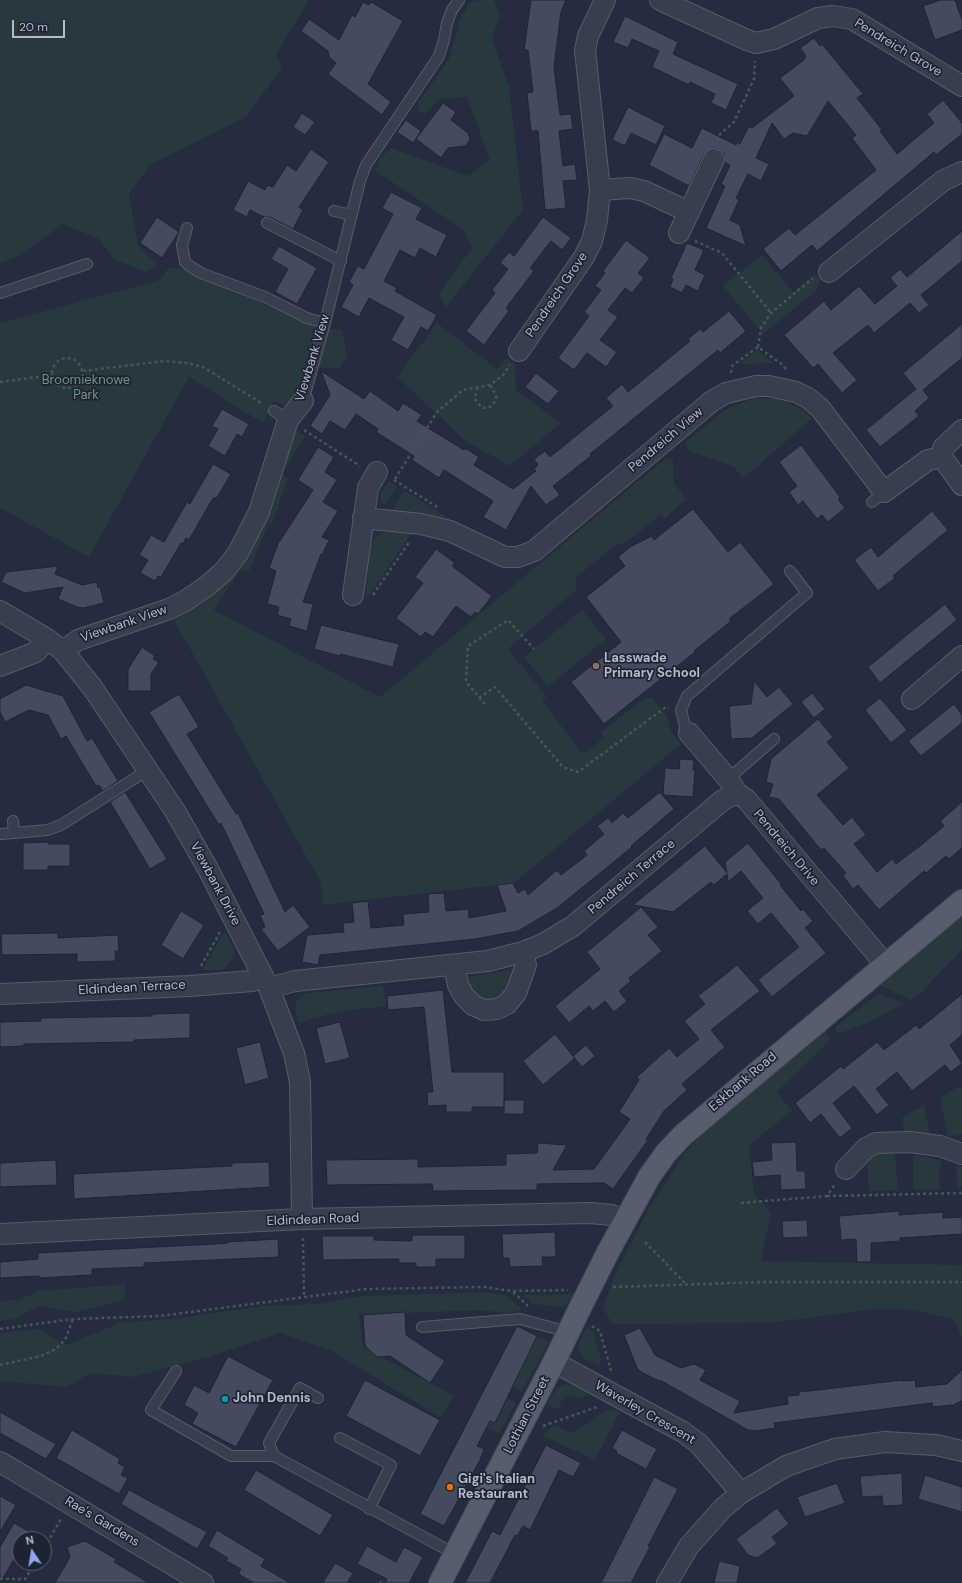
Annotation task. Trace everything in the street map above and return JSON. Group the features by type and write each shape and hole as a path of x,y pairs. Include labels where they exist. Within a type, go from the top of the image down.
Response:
{"main road":[{"name":"Eskbank Road","path":"579,1310 624,1221 649,1177 666,1153 683,1135 962,900"},
{"name":"Lothian Street","path":"440,1583 554,1362 579,1310"}],"street":[{"name":"Pendreich Grove","path":"518,351 584,258 592,241 597,220 600,190 585,50 588,36 605,0"},
{"path":"673,3 747,40 756,43"},
{"name":"Pendreich Grove","path":"756,43 774,39 818,18 834,16 852,19 962,86"},
{"path":"679,233 714,159"},
{"path":"829,272 944,180 962,172"},
{"path":"600,190 630,188 644,191 689,212"},
{"name":"Pendreich View","path":"363,518 421,524 450,531 505,557 518,557 534,551 712,401 740,388 756,386 769,386 796,392 808,398 820,408 878,497 928,460 942,457"},
{"name":"Viewbank View","path":"63,651 78,640 169,609 185,601 207,586 224,571 238,553 259,512 281,415 303,401"},
{"path":"962,430 943,448 942,457 962,485"},
{"path":"353,595 368,488 377,472"},
{"name":"Viewbank Drive","path":"0,612 47,639 63,651 92,687 148,770 190,837 266,982 294,1053 300,1082 302,1219"},
{"path":"0,666 36,652 47,639"},
{"path":"912,699 962,656"},
{"name":"Pendreich Drive","path":"689,733 731,787 746,799 885,964"},
{"name":"Pendreich Terrace","path":"266,982 295,981 454,966 488,961 523,952 543,944 573,926 723,800 731,787"},
{"path":"454,966 458,986 464,996 473,1005 484,1010 497,1009 506,1004 516,993 526,965 523,952"},
{"name":"Eldindean Terrace","path":"0,994 190,986 252,980 266,982"},
{"path":"846,1169 866,1148 876,1143 909,1142 940,1146 962,1154"},
{"name":"Eldindean Road","path":"0,1234 302,1219 590,1213 612,1215 624,1221"},
{"name":"Waverley Crescent","path":"554,1362 683,1432 699,1444 742,1493"},
{"path":"667,1583 689,1546 701,1532 742,1493 786,1466 810,1456 841,1448 885,1442 911,1442 936,1445 962,1452"},
{"name":"Rae's Gardens","path":"0,1462 203,1583"}],"lane":[{"name":"Viewbank View","path":"303,401 325,323 360,181 366,165 439,56 447,23 452,10 459,0"},
{"path":"334,211 352,215"},
{"path":"267,223 340,261"},
{"path":"188,228 182,245 185,262 191,267 201,273 265,297 307,318 325,323"},
{"path":"0,293 86,264"},
{"path":"689,733 683,722 681,710 683,702 693,690 807,593 790,571"},
{"path":"731,787 774,739"},
{"path":"2,834 48,830 61,825 148,770"},
{"path":"14,821 14,833"},
{"path":"422,1327 520,1319 568,1332"},
{"path":"176,1371 151,1410 232,1456 274,1456 369,1510 455,1554"},
{"path":"274,1456 269,1443 300,1388 318,1398"},
{"path":"340,1438 391,1465 369,1510"}],"path":[{"path":"714,159 713,151 720,134 734,122 754,79 756,43"},
{"path":"679,233 722,252 771,313"},
{"path":"758,347 761,328 771,313 818,274 829,272"},
{"path":"395,480 437,412 463,390 490,385 504,375 518,351"},
{"path":"65,358 77,361 83,371 80,383 69,388 58,385 52,375 55,364 65,358"},
{"path":"83,371 165,361 187,363 203,367 281,415"},
{"path":"0,382 52,375"},
{"path":"477,387 475,399 480,407 485,408 490,407 496,400 496,395 490,385"},
{"path":"353,595 370,599 421,524"},
{"path":"485,704 466,682 468,646 508,620 534,649"},
{"path":"479,698 495,687 563,767 578,772 666,706 681,710"},
{"path":"190,986 231,914"},
{"path":"827,1196 846,1169"},
{"path":"741,1203 827,1196 962,1193"},
{"path":"302,1219 304,1295"},
{"path":"645,1242 686,1284"},
{"path":"606,1287 762,1282 962,1282"},
{"path":"0,1329 73,1319 160,1316 304,1295 366,1288 484,1287 512,1291 572,1290"},
{"path":"0,1365 41,1356 56,1349 65,1340 73,1319"},
{"path":"52,1534 70,1504"},
{"path":"25,1579 30,1571"},
{"path":"0,1579 25,1579"},
{"path":"25,1579 27,1583"}],"green space":[{"path":"0,0 309,0 276,54 282,67 246,117 150,165 129,194 138,245 157,264 147,272 115,260 99,239 63,224 19,256 0,263"},
{"path":"479,0 494,0 500,15 492,39 509,87 523,210 445,308 439,293 472,248 464,230 376,171 380,158 391,148 468,176 490,160 467,97 439,99 425,114 419,112 418,103 449,59 460,19 470,2"},
{"path":"762,255 793,292 815,274 820,280 817,290 763,334 723,286"},
{"name":"Broomieknowe Park","path":"169,267 193,271 316,328 342,330 347,356 339,369 308,367 299,397 290,404 283,405 274,401 263,423 189,377 89,557 0,508 0,323 160,280"},
{"path":"437,323 497,369 506,358 515,364 516,390 561,423 510,466 467,442 397,377"},
{"path":"758,350 774,363 740,364"},
{"path":"755,398 780,399 803,410 812,418 743,479 734,467 687,450 686,442 720,414 730,407"},
{"name":"Lasswade Primary School","path":"294,429 305,436 282,473 288,479 272,523 269,522 249,571 240,570 214,610 380,697 666,458 673,460 674,483 686,499 664,519 660,515 625,543 615,546 576,577 576,590 508,649 547,697 542,700 581,752 586,752 604,738 601,732 643,699 653,698 667,716 671,731 681,744 514,883 323,905 321,883 174,620 200,603"},
{"path":"389,481 397,487 384,505 381,501 380,494"},
{"path":"405,491 462,526 394,511 393,508"},
{"path":"387,530 413,531 369,596 366,595 371,544 376,537"},
{"path":"582,610 606,639 548,687 524,657"},
{"path":"962,913 962,949 923,991 911,1000 877,984"},
{"path":"225,931 233,947 235,955 228,965 221,970 202,970"},
{"path":"509,970 513,973 514,979 502,997 486,1002 470,994 466,977"},
{"path":"383,986 386,1006 336,1012 299,1023 295,1008 296,1002 301,996 308,993"},
{"path":"878,994 904,1003 868,1023 838,1034 835,1027"},
{"path":"824,1028 830,1040 777,1092 792,1111 749,1145 754,1192 771,1214 761,1261 962,1265 962,1338 954,1319 910,1309 873,1309 771,1323 612,1324 603,1307 614,1277 649,1208 683,1155 697,1139 777,1067"},
{"path":"957,1087 962,1088 962,1134 948,1137 940,1098"},
{"path":"924,1105 930,1134 904,1131 902,1118"},
{"path":"884,1149 895,1153 898,1190 869,1191 867,1164 872,1154"},
{"path":"913,1155 929,1157 942,1161 939,1172 940,1190 913,1189"},
{"path":"956,1164 962,1167 962,1187 957,1187"},
{"path":"125,1284 125,1300 76,1312 38,1306 15,1319 0,1321 0,1301 18,1300 40,1291"},
{"path":"483,1292 506,1295 522,1310 507,1313 478,1310 359,1315 363,1347 454,1396 440,1417 330,1350 280,1333 211,1356 133,1377 91,1373 66,1387 0,1381 0,1333 39,1329 66,1345 120,1323 179,1318 263,1306 319,1304 363,1296"},
{"path":"574,1294 564,1307 532,1304 524,1295"},
{"path":"586,1327 593,1331 601,1360 599,1367 585,1359 579,1350 578,1345"},
{"path":"537,1336 549,1341 522,1391 511,1386"},
{"path":"564,1384 573,1385 588,1393 586,1396 581,1398 566,1396 562,1400 558,1410 547,1404 556,1389"},
{"path":"507,1398 516,1403 499,1434 487,1427 490,1421 495,1423"},
{"path":"612,1409 620,1412 595,1460 543,1436 556,1425 569,1432 576,1431 593,1420 599,1413"}],"building":[{"path":"531,0 566,0 561,12 554,67 560,115 571,114 573,129 559,131 563,166 575,164 577,180 563,181 566,208 545,210 538,131 531,131 527,93 533,92 528,50 524,50"},
{"path":"940,0 955,0 962,20 962,30 935,40 923,6"},
{"path":"363,2 369,5 371,2 403,21 368,84 391,102 382,115 328,74 336,63 329,57 328,51 301,31 309,19 339,40 352,15 355,17"},
{"path":"625,16 678,42 673,54 738,84 726,110 711,103 715,94 690,82 689,85 652,67 659,51 632,39 628,48 613,42"},
{"path":"814,38 820,46 822,44 863,94 857,98 882,130 880,131 897,154 934,123 927,114 943,100 962,123 962,134 936,155 934,152 817,251 812,245 781,271 763,249 789,228 795,235 876,170 852,138 856,135 828,101 807,136 793,133 784,139 772,123 756,158 769,164 761,181 748,174 736,198 739,200 730,220 740,225 746,246 706,228 725,186 721,184 730,165 725,163 724,153 719,149 713,148 704,154 689,186 649,165 664,134 692,148 702,128 736,145 737,142 740,144 749,126 752,128 794,96 780,78 804,60 806,56 800,48"},
{"path":"443,103 456,112 451,120 468,133 470,140 465,146 448,148 441,158 416,139"},
{"path":"628,107 665,126 656,145 631,133 625,146 612,140"},
{"path":"302,113 315,122 305,135 293,127"},
{"path":"406,120 421,131 413,143 397,132"},
{"path":"311,149 329,162 299,207 303,210 293,229 270,217 264,217 250,210 247,217 233,210 248,181 265,190 267,185 273,187 287,165 296,171"},
{"path":"391,192 422,208 416,219 447,235 436,257 420,248 415,258 400,250 384,281 397,288 395,291 437,315 428,331 421,327 408,350 391,340 404,317 369,298 359,317 341,307 353,285 349,282 358,266 364,269 393,214 382,208"},
{"path":"157,217 179,232 162,258 140,243"},
{"path":"543,217 571,238 562,250 551,241 530,268 534,271 506,308 509,311 484,345 466,331 495,293 492,290 508,269 500,263 509,252 514,256"},
{"path":"962,231 962,261 921,295 929,305 919,313 910,303 874,333 868,325 833,353 857,380 842,393 818,364 813,368 784,335 824,301 831,310 859,286 875,304 897,286 890,278 900,269 907,277"},
{"path":"626,240 650,258 638,273 644,278 632,293 625,288 608,310 618,317 600,340 617,352 606,367 587,353 574,370 558,358 589,316 584,312 601,290 595,286 605,273 603,271"},
{"path":"687,243 704,250 695,270 705,275 698,291 686,285 682,293 670,287 673,279 671,278"},
{"path":"279,246 317,268 297,304 275,292 288,269 271,259"},
{"path":"729,311 746,331 720,353 718,350 553,486 560,495 546,505 531,486 506,530 483,517 493,501 444,470 439,478 412,460 414,456 376,432 378,429 356,414 345,430 330,421 322,434 310,426 330,395 321,371 364,399 370,391 398,411 403,403 422,415 417,421 464,450 465,448 479,457 474,465 513,489 536,471 534,469 538,465 534,459 545,451 550,457 613,406 606,398 622,384 628,392 690,341 688,339 700,329 703,332"},
{"path":"962,324 962,358 923,390 929,398 915,411 919,416 880,447 866,430 916,389 903,373"},
{"path":"536,373 559,391 548,404 525,387"},
{"path":"222,409 249,424 242,437 237,434 225,456 208,446 218,429 212,426"},
{"path":"801,445 840,497 838,499 845,508 828,522 822,515 817,519 803,501 798,505 789,492 797,486 779,462"},
{"path":"318,447 334,457 325,472 337,480 323,502 338,511 322,537 329,540 322,555 321,554 303,602 313,604 307,631 289,626 291,619 277,615 279,607 267,604 276,571 269,568 279,541 313,490 298,480"},
{"path":"213,464 231,474 216,499 214,497 210,503 189,540 186,538 183,544 181,543 161,577 158,576 155,581 140,573 148,560 139,555 151,535 164,542 187,502 190,504"},
{"path":"693,509 728,552 740,542 774,584 729,619 731,621 694,651 695,652 604,724 571,682 621,642 586,597 625,566 618,557 630,547 652,536 654,540"},
{"path":"932,511 948,530 893,576 895,578 878,591 854,560 871,547 878,557"},
{"path":"436,549 455,563 452,566 492,596 478,614 475,612 471,617 456,606 433,637 425,632 421,637 396,618 423,583 415,577"},
{"path":"58,566 55,574 82,585 97,582 98,588 100,587 104,603 83,608 77,607 58,599 63,587 25,593 1,582 6,572"},
{"path":"945,604 957,620 880,683 868,667"},
{"path":"321,625 399,644 393,667 314,649"},
{"path":"142,647 155,656 153,659 159,662 151,674 151,691 128,691 128,669"},
{"path":"754,681 767,697 779,687 793,704 752,738 731,739 729,706 751,704"},
{"path":"26,685 63,696 87,741 92,738 118,781 103,791 99,785 96,786 66,736 61,739 48,715 29,710 5,722 0,712 0,699"},
{"path":"812,693 825,709 814,718 801,702"},
{"path":"179,694 199,727 187,734 236,814 238,813 285,912 293,905 310,927 278,951 261,929 265,927 260,915 264,914 221,823 219,825 149,712"},
{"path":"880,698 907,730 891,743 865,710"},
{"path":"954,704 962,715 962,723 921,756 908,741"},
{"path":"818,719 833,737 827,742 849,768 817,795 843,825 852,817 866,835 854,844 877,872 892,859 896,864 920,846 944,826 940,821 962,802 962,848 949,859 946,856 926,873 924,871 879,910 858,885 853,889 843,876 846,873 824,848 821,850 779,799 769,797 773,784 766,782 771,759"},
{"path":"680,759 694,760 693,770 695,771 693,797 663,795 665,768 679,769"},
{"path":"125,792 167,859 150,869 110,802"},
{"path":"660,792 674,809 631,846 632,847 557,908 518,931 475,939 320,955 318,965 302,962 307,935 344,932 343,923 354,922 352,903 368,901 371,928 404,925 403,914 429,912 428,894 444,893 446,911 468,909 469,918 506,911 497,885 513,883 518,893 525,889 528,895 557,870 561,875 587,855 584,851 604,834 597,826 608,818 612,823 623,813 628,818"},
{"path":"48,842 48,844 70,844 70,866 48,866 48,870 23,870 23,843"},
{"path":"748,843 801,911 803,909 813,921 805,928 826,953 772,997 758,980 799,947 771,913 758,924 747,911 763,898 741,871 728,882 727,874 714,885 711,882 673,912 633,905 705,846 727,873 725,862"},
{"path":"641,907 658,927 648,935 662,951 629,978 631,981 619,991 627,1001 614,1012 605,1001 593,1011 589,1006 569,1023 555,1006 600,969 587,952"},
{"path":"181,911 204,925 183,959 161,945"},
{"path":"58,933 58,938 118,935 119,951 115,951 116,961 77,962 77,954 2,955 1,934"},
{"path":"737,965 760,991 711,1030 725,1047 682,1084 687,1090 664,1111 646,1139 648,1140 613,1189 604,1183 537,1184 537,1190 433,1191 432,1184 327,1185 326,1160 418,1159 418,1167 506,1165 506,1154 537,1153 538,1143 567,1145 553,1170 594,1169 630,1119 619,1112 639,1080 637,1077 669,1048 677,1057 699,1039 684,1021 705,1004 698,996"},
{"path":"443,990 452,1072 504,1072 504,1107 472,1107 472,1112 446,1112 446,1105 428,1106 427,1092 433,1092 424,1007 388,1010 387,996"},
{"path":"962,994 962,1035 950,1045 962,1063 951,1072 945,1065 912,1091 897,1072 876,1089 889,1105 877,1115 854,1086 833,1103 852,1128 840,1138 821,1114 810,1123 795,1103 841,1066 843,1069 877,1042 884,1050 916,1025 919,1029"},
{"path":"190,1013 190,1038 134,1040 134,1042 24,1044 24,1046 0,1047 0,1022 41,1021 41,1018 152,1016 152,1014"},
{"path":"340,1022 350,1058 325,1064 316,1028"},
{"path":"555,1034 573,1056 586,1045 595,1056 582,1067 575,1058 543,1085 523,1061"},
{"path":"260,1042 269,1078 245,1085 236,1048"},
{"path":"504,1100 524,1100 524,1114 504,1114"},
{"path":"796,1142 797,1171 805,1171 806,1189 781,1190 780,1175 754,1177 752,1162 772,1160 771,1143"},
{"path":"56,1160 57,1185 0,1187 0,1163"},
{"path":"269,1162 270,1187 74,1199 73,1174 232,1166 232,1163"},
{"path":"899,1211 899,1215 943,1212 943,1218 962,1217 962,1234 900,1238 900,1241 871,1243 871,1262 857,1262 856,1239 841,1240 839,1216"},
{"path":"807,1220 808,1237 783,1238 782,1221"},
{"path":"555,1232 556,1257 542,1257 543,1266 510,1267 509,1258 503,1258 502,1234"},
{"path":"412,1235 465,1235 465,1259 436,1259 436,1267 416,1267 416,1263 399,1263 399,1259 323,1260 322,1236 374,1236 374,1240 412,1241"},
{"path":"278,1239 279,1257 144,1263 144,1267 92,1269 92,1275 39,1278 39,1276 0,1278 0,1262 38,1259 38,1253 215,1244"},
{"path":"405,1312 406,1335 445,1361 430,1383 390,1356 377,1357 365,1346 363,1315"},
{"path":"517,1326 537,1336 495,1423 490,1421 477,1446 484,1449 480,1460 444,1526 420,1514"},
{"path":"640,1328 655,1355 681,1368 694,1364 706,1370 700,1380 740,1401 734,1413 788,1404 787,1396 799,1395 799,1392 902,1380 915,1380 916,1387 947,1384 962,1370 962,1401 953,1405 933,1407 932,1403 774,1423 775,1428 755,1431 748,1430 660,1380 659,1381 641,1372 637,1368 624,1335"},
{"name":"John Dennis","path":"228,1356 273,1380 236,1447 192,1424 198,1413 184,1405 194,1385 209,1393"},
{"path":"365,1380 440,1420 420,1456 346,1416"},
{"path":"0,1412 56,1444 46,1459 0,1433"},
{"path":"72,1430 120,1459 118,1463 125,1467 121,1475 128,1478 119,1494 56,1458"},
{"path":"622,1430 657,1449 646,1469 616,1453 617,1451 612,1448"},
{"path":"546,1445 581,1463 573,1477 559,1470 530,1530 523,1526 517,1536 515,1535 490,1583 465,1583 492,1531 500,1535"},
{"path":"256,1470 333,1515 320,1536 244,1490"},
{"path":"902,1473 903,1505 883,1506 882,1496 862,1497 860,1476"},
{"path":"925,1475 962,1487 962,1512 918,1499"},
{"path":"654,1477 678,1489 648,1546 650,1547 631,1583 601,1583"},
{"path":"837,1483 845,1503 805,1517 797,1497"},
{"path":"129,1490 207,1532 197,1549 121,1504"},
{"path":"0,1496 16,1505 0,1532"},
{"path":"777,1508 789,1524 772,1537 777,1544 757,1558 748,1555 736,1539"},
{"path":"14,1523 28,1531 12,1531 12,1563 0,1583 0,1547"},
{"path":"217,1530 265,1559 261,1566 290,1583 254,1583 238,1574 241,1569 226,1561 228,1558 208,1546"},
{"path":"85,1541 116,1559 114,1562 149,1583 55,1583 70,1557 67,1547"},
{"path":"367,1546 396,1562 404,1547 423,1557 409,1583 385,1583 387,1579 357,1564"},
{"path":"719,1561 740,1566 737,1583 714,1583"},
{"path":"335,1563 353,1573 347,1583 323,1583"}],"place":[{"name":"Lasswade Primary School","path":"596,666"},
{"name":"John Dennis","path":"225,1399"},
{"name":"Gigi's Italian Restaurant","path":"450,1487"}]}
